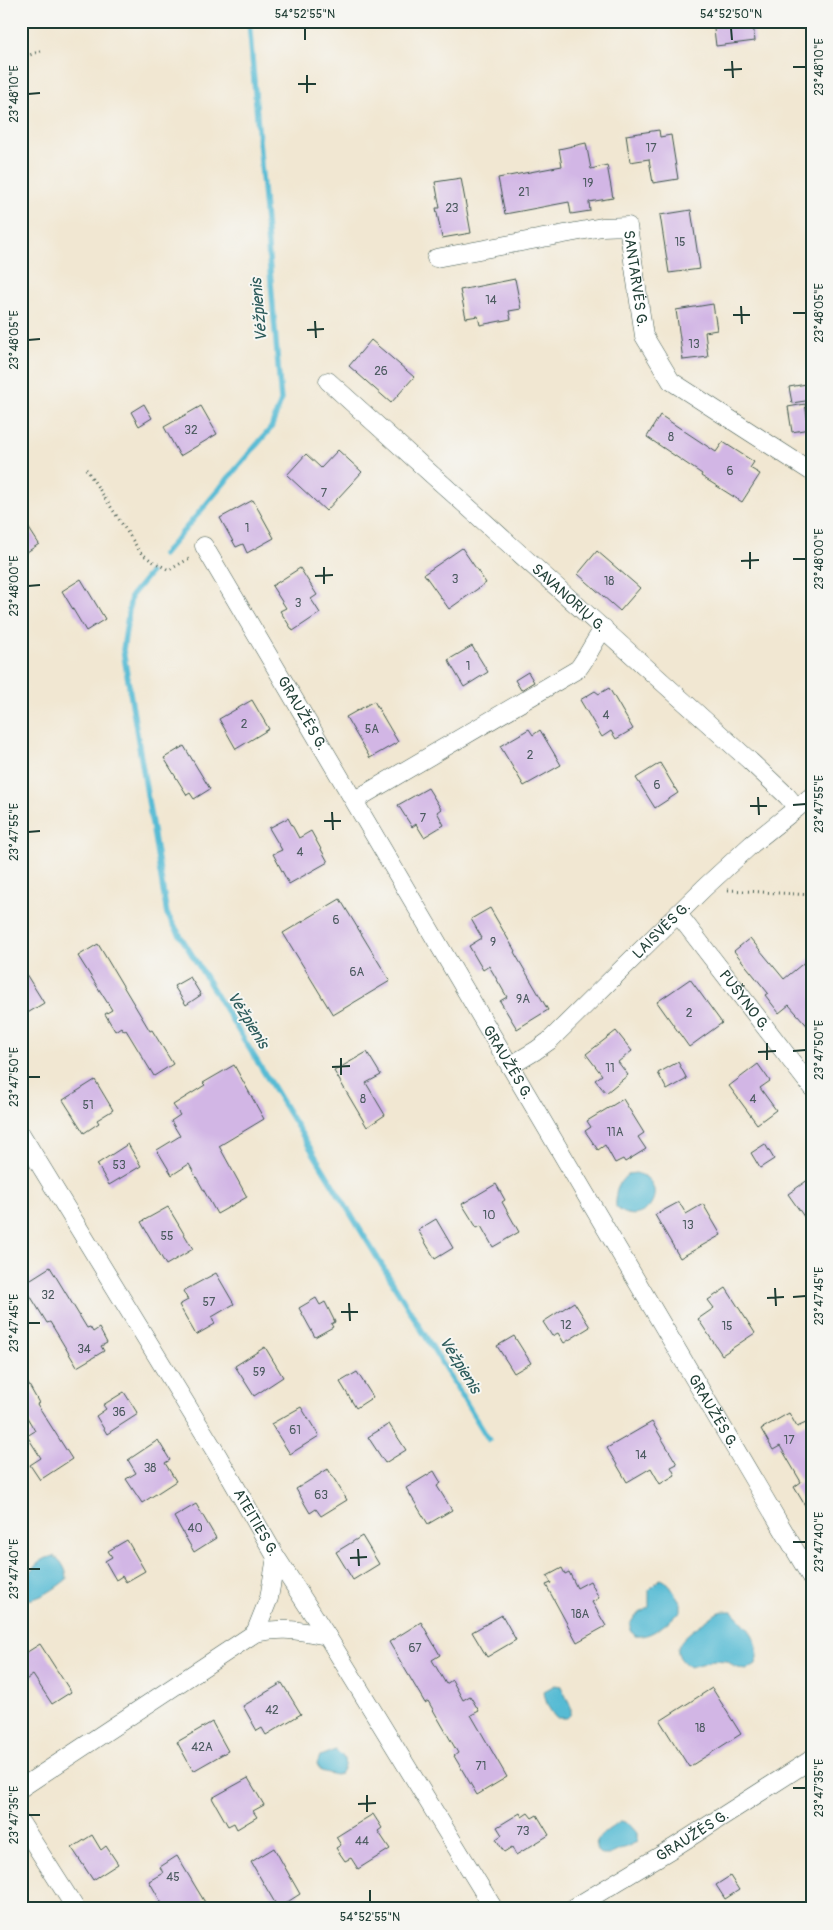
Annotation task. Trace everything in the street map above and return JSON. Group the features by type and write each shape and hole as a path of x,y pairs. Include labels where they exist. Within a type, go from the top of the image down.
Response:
{"street":[{"name":"SANTARVĖS G.","path":"436,258 602,227 628,226 644,336 671,381 812,472"},
{"name":"SAVANORIŲ G.","path":"328,381 604,628 578,669 355,800"},
{"name":"GRAUŽĖS G.","path":"204,546 812,1579"},
{"path":"604,628 750,761 798,808"},
{"name":"LAISVĖS G.","path":"510,1066 535,1052 549,1041 704,888 752,844 812,796"},
{"name":"PUŠYNO G.","path":"678,914 812,1088"},
{"name":"ATEITIES G.","path":"21,1134 218,1456 276,1557 327,1636 494,1909"},
{"path":"254,1633 269,1598 276,1557"},
{"path":"21,1788 254,1633 275,1629 295,1629 327,1636"},
{"name":"GRAUŽĖS G.","path":"572,1909 673,1848 812,1759"},
{"path":"21,1823 76,1909"}],"path":[{"path":"21,58 44,50"},
{"path":"86,469 141,553 152,561 169,570 186,561 204,546"},
{"path":"704,888 812,894"}],"water":[{"path":"636,1173 647,1178 653,1185 654,1193 648,1208 634,1215 625,1213 616,1207 616,1197 617,1189 624,1178 628,1174"},
{"path":"53,1556 63,1565 67,1579 43,1595 26,1600 22,1590 33,1568 41,1561"},
{"path":"660,1579 668,1583 681,1603 681,1611 654,1632 635,1636 631,1631 630,1624 635,1616 649,1607 649,1590"},
{"path":"732,1611 748,1629 755,1641 757,1648 756,1664 746,1670 735,1667 727,1661 714,1660 690,1667 682,1661 678,1649 684,1638 717,1613"},
{"path":"555,1685 561,1686 571,1707 571,1714 567,1718 556,1718 546,1702 544,1691"},
{"path":"335,1750 344,1760 344,1767 340,1774 335,1775 321,1771 317,1764 320,1756"},
{"path":"622,1821 629,1824 637,1833 637,1842 609,1855 601,1855 596,1845 601,1835"}],"building":[{"path":"713,21 746,21 746,25 753,24 755,41 716,46"},
{"path":"659,130 660,137 671,135 678,179 653,183 649,159 630,162 626,135"},
{"path":"586,143 591,169 607,165 613,198 589,202 590,211 571,214 569,202 505,214 498,178 562,166 559,149"},
{"path":"461,178 471,233 442,238 436,208 440,208 435,182"},
{"path":"691,210 700,269 669,273 660,215"},
{"path":"515,279 521,309 509,311 511,319 480,325 478,316 466,318 460,290"},
{"path":"713,304 717,330 705,332 708,357 683,360 676,310"},
{"path":"371,340 414,377 391,403 349,366"},
{"path":"812,383 812,400 792,403 789,387"},
{"path":"144,404 152,418 139,426 131,412"},
{"path":"805,404 809,429 792,432 788,407"},
{"path":"201,406 217,434 180,456 164,427"},
{"path":"660,415 716,452 723,442 754,462 750,468 760,474 742,502 701,476 702,474 647,437"},
{"path":"338,450 362,472 326,511 287,475 306,454 321,468"},
{"path":"253,500 274,538 247,553 243,544 236,547 220,518"},
{"path":"21,516 39,544 21,556"},
{"path":"462,548 486,583 449,609 424,574"},
{"path":"597,551 640,588 620,611 578,574"},
{"path":"300,568 317,595 311,599 320,613 293,631 280,611 286,608 272,586"},
{"path":"81,579 105,619 86,631 62,591"},
{"path":"472,646 488,672 464,687 448,660"},
{"path":"528,672 534,682 521,690 515,680"},
{"path":"609,688 633,729 616,739 611,731 602,737 580,700 595,691 599,694"},
{"path":"252,700 269,729 236,749 219,719"},
{"path":"374,701 398,742 370,758 346,717"},
{"path":"529,729 533,735 540,730 561,765 524,786 500,746"},
{"path":"184,746 210,789 194,799 190,793 187,795 164,758"},
{"path":"660,763 678,793 655,808 636,778"},
{"path":"428,788 441,809 437,812 444,825 424,837 416,824 412,827 398,805"},
{"path":"288,818 299,838 311,831 328,862 289,884 273,854 282,850 269,828"},
{"path":"340,899 390,981 333,1015 283,933"},
{"path":"490,908 548,1010 517,1029 500,1001 507,997 489,966 483,970 469,946 482,938 471,919"},
{"path":"750,938 784,979 812,956 812,1031 789,1005 779,1013 765,995 768,993 734,951"},
{"path":"98,944 150,1031 152,1030 173,1064 154,1076 126,1030 124,1031 121,1027 115,1031 105,1014 112,1010 78,956"},
{"path":"21,966 44,1003 21,1017"},
{"path":"190,977 201,995 186,1005 174,986"},
{"path":"690,979 722,1023 689,1047 657,1002"},
{"path":"616,1031 632,1051 618,1062 628,1075 606,1093 595,1080 602,1075 586,1054"},
{"path":"367,1052 381,1075 366,1083 385,1115 367,1127 334,1071"},
{"path":"678,1062 687,1079 667,1090 658,1073"},
{"path":"758,1064 770,1081 760,1088 776,1110 757,1124 729,1086"},
{"path":"234,1065 264,1119 219,1146 247,1197 217,1214 189,1164 172,1175 157,1150 180,1136 171,1121 180,1115 173,1105 205,1085 203,1083"},
{"path":"95,1080 113,1110 97,1120 99,1123 84,1133 63,1100"},
{"path":"623,1099 644,1133 638,1137 646,1149 625,1162 623,1159 615,1163 605,1145 598,1150 585,1131 591,1127 587,1121"},
{"path":"128,1144 141,1166 109,1185 97,1164"},
{"path":"765,1144 774,1159 760,1168 751,1153"},
{"path":"812,1177 812,1228 788,1194"},
{"path":"496,1184 505,1200 502,1202 519,1232 493,1247 481,1226 477,1228 462,1204"},
{"path":"679,1202 686,1214 703,1204 721,1235 680,1258 655,1215"},
{"path":"168,1207 193,1249 166,1265 141,1222"},
{"path":"436,1219 453,1248 435,1259 418,1230"},
{"path":"50,1267 87,1328 90,1327 93,1332 99,1328 107,1343 101,1346 104,1351 77,1367 50,1322 47,1323 23,1284"},
{"path":"216,1273 234,1304 212,1317 215,1324 196,1335 179,1305 188,1300 183,1291"},
{"path":"726,1288 755,1333 722,1355 698,1319 714,1308 708,1300"},
{"path":"316,1298 320,1305 325,1302 335,1322 331,1324 333,1327 315,1337 299,1308"},
{"path":"574,1302 590,1327 564,1343 558,1333 552,1336 543,1322"},
{"path":"514,1336 531,1363 514,1373 497,1346"},
{"path":"265,1347 283,1377 254,1396 235,1366"},
{"path":"21,1371 39,1403 37,1404 72,1459 40,1480 30,1465 41,1458 27,1436 35,1431 24,1412 21,1413"},
{"path":"357,1372 373,1397 356,1408 340,1382"},
{"path":"124,1392 138,1414 107,1434 96,1416 106,1409 103,1405"},
{"path":"301,1407 319,1436 290,1454 271,1424"},
{"path":"789,1413 797,1427 806,1423 812,1433 812,1517 794,1487 801,1482 780,1446 773,1450 761,1429"},
{"path":"652,1422 677,1464 671,1467 675,1475 660,1484 651,1468 627,1482 607,1448"},
{"path":"389,1424 406,1450 385,1463 368,1437"},
{"path":"158,1440 170,1460 165,1463 176,1481 142,1503 126,1479 136,1473 128,1460"},
{"path":"328,1469 347,1500 321,1516 316,1509 310,1513 296,1489"},
{"path":"434,1471 441,1483 437,1486 452,1510 428,1524 406,1488"},
{"path":"196,1504 216,1538 194,1552 174,1517"},
{"path":"362,1536 379,1564 353,1580 336,1552"},
{"path":"127,1540 145,1571 126,1582 122,1576 116,1580 105,1561 112,1557 108,1551"},
{"path":"562,1568 565,1574 569,1572 577,1588 590,1581 599,1598 592,1602 606,1626 577,1642 546,1585 551,1583 547,1576"},
{"path":"502,1615 516,1640 487,1657 472,1632"},
{"path":"421,1622 440,1655 432,1660 446,1684 452,1680 463,1700 470,1696 479,1711 471,1715 507,1777 477,1795 454,1756 458,1753 428,1701 425,1703 389,1642"},
{"path":"40,1644 71,1692 52,1704 33,1675 21,1683 21,1656"},
{"path":"282,1683 301,1714 266,1735 262,1728 257,1731 243,1706"},
{"path":"712,1688 741,1734 689,1767 660,1721"},
{"path":"212,1722 228,1751 193,1771 177,1742"},
{"path":"248,1778 264,1805 253,1811 257,1817 237,1829 234,1823 228,1826 212,1798"},
{"path":"520,1813 522,1817 528,1813 532,1818 537,1815 549,1835 516,1855 512,1847 504,1852 496,1839 502,1835 497,1827"},
{"path":"373,1814 382,1828 378,1831 390,1849 358,1869 351,1858 345,1861 336,1848 341,1845 336,1837"},
{"path":"92,1835 101,1850 106,1846 118,1864 93,1880 72,1848"},
{"path":"274,1848 300,1894 278,1908 251,1862"},
{"path":"177,1856 209,1909 165,1909 149,1881 163,1873 160,1867"},
{"path":"730,1876 739,1890 725,1899 716,1885"}],"waterway":[{"name":"Vėžpienis","path":"163,555 271,428 281,401 249,21"},
{"name":"Vėžpienis","path":"150,573 131,596 123,650 167,914 489,1440"}]}
